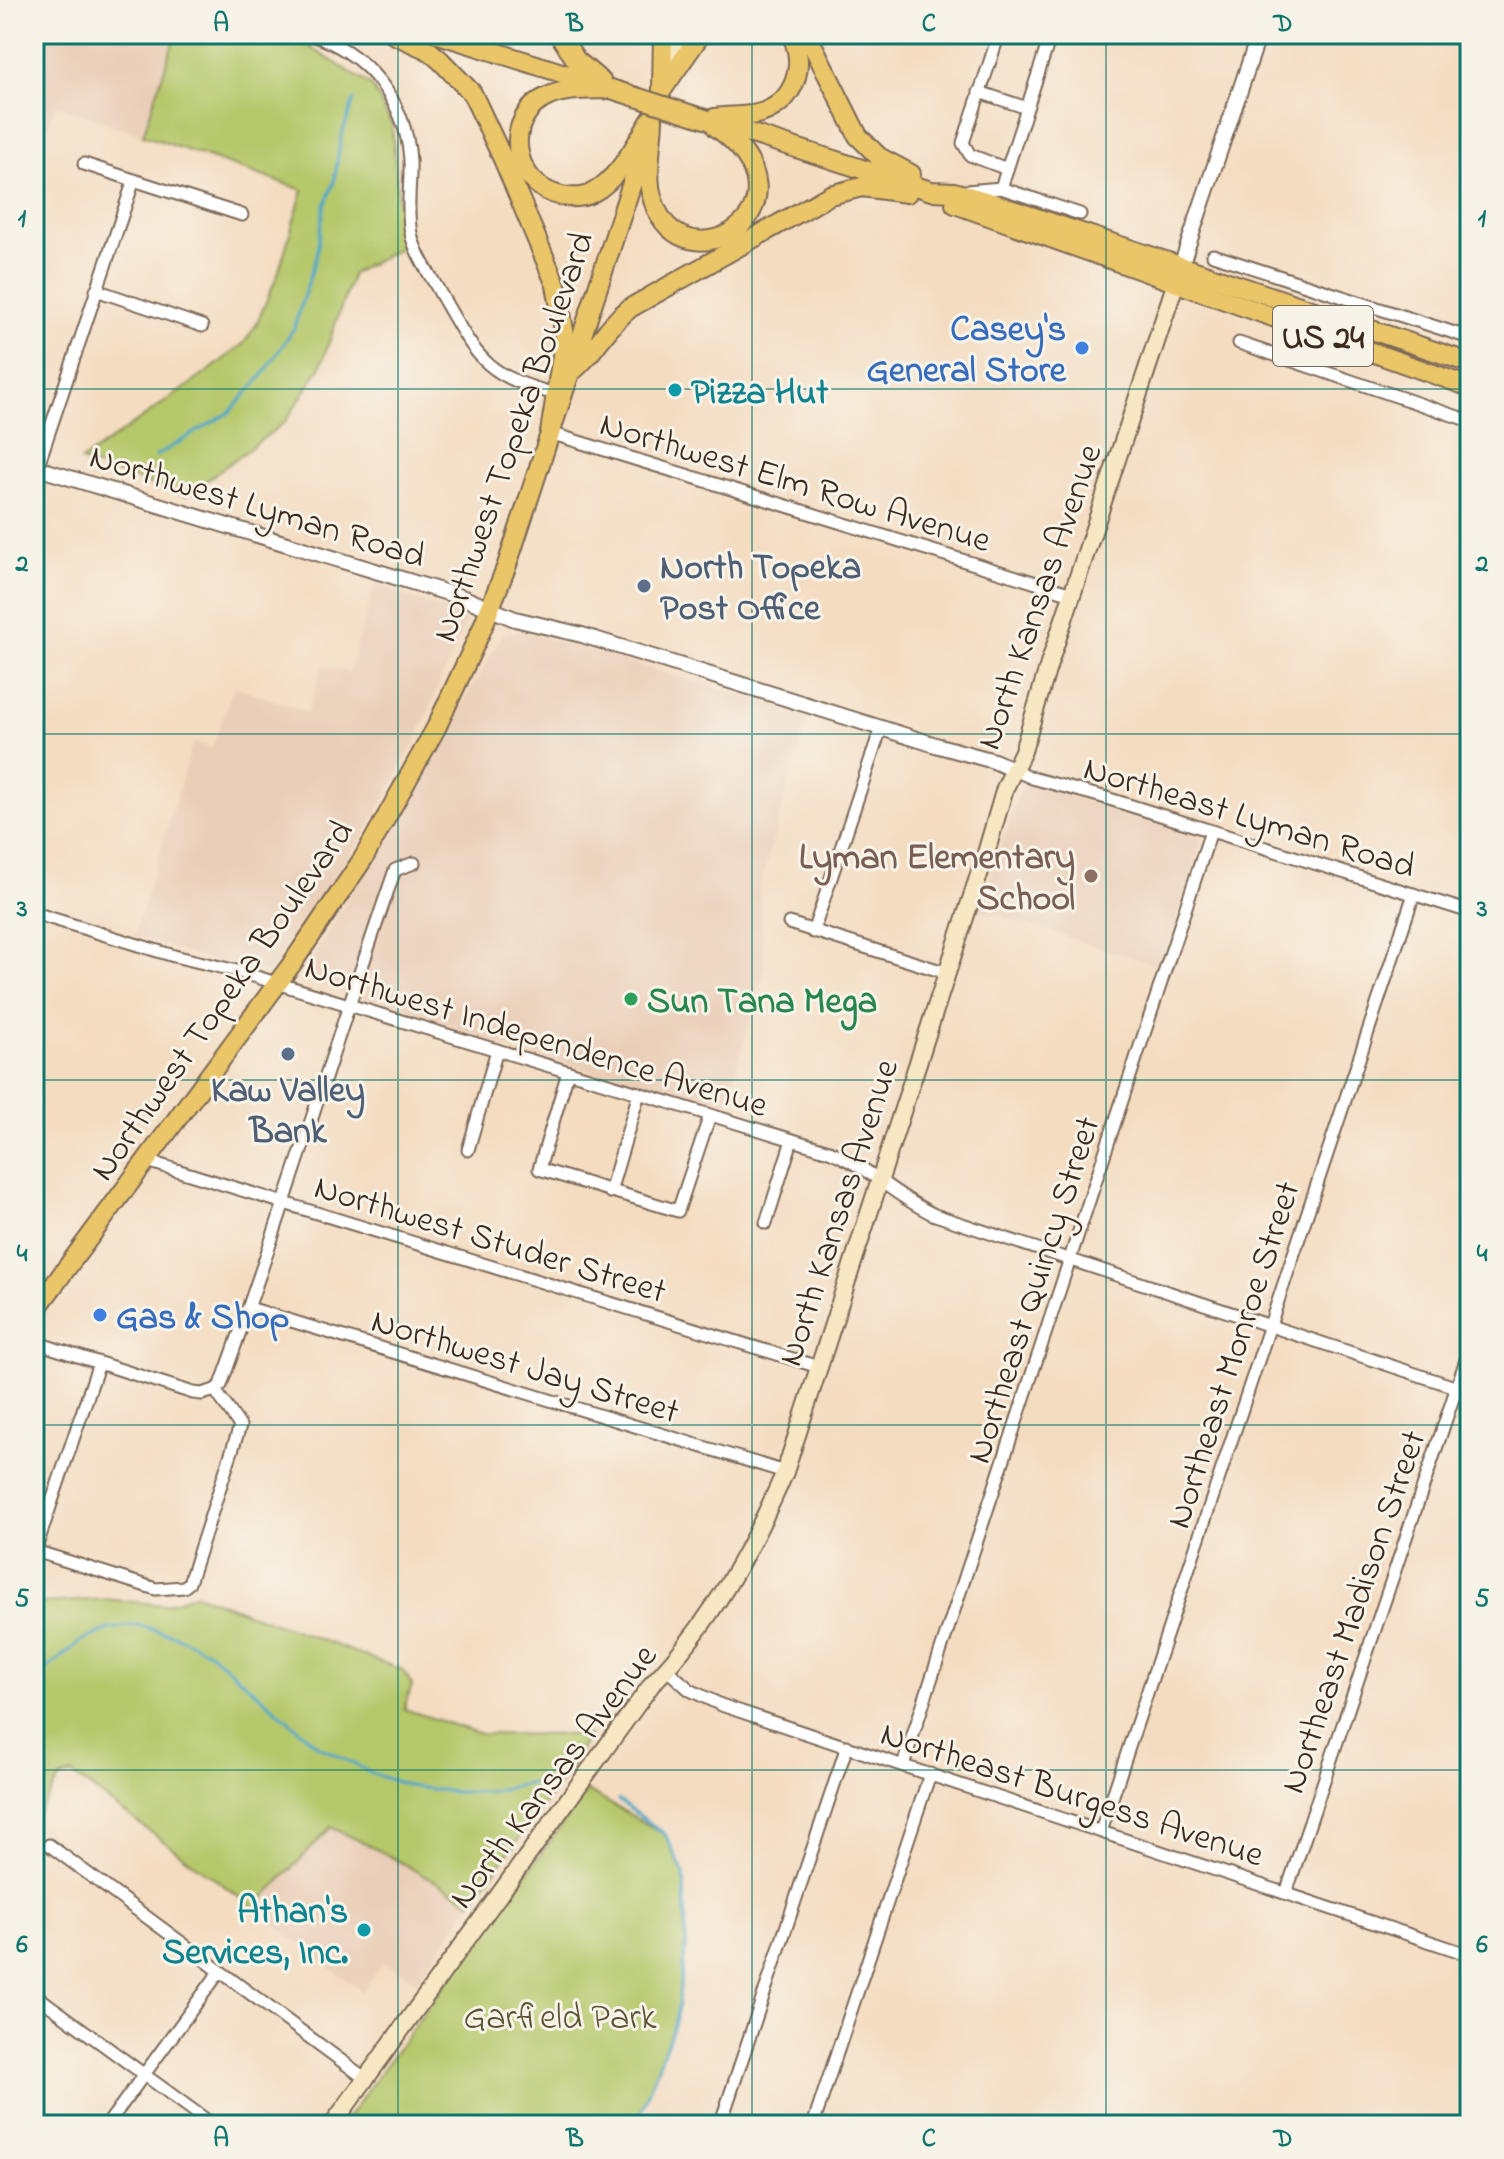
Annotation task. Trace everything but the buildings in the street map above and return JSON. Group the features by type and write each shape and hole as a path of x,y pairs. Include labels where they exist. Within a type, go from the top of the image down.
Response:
{"main road":[{"path":"393,34 428,50 462,81 478,104 559,296 565,336 560,395"},
{"name":"US 24","path":"438,34 944,195 1179,274 1470,363"},
{"path":"559,34 576,60 611,89"},
{"path":"662,90 663,34"},
{"name":"Northwest Topeka Boulevard","path":"34,1312 277,984 351,877 397,802 435,730 490,609 680,34"},
{"path":"662,90 701,34"},
{"path":"705,119 758,114 781,103 789,93 798,67 797,46 791,34"},
{"path":"807,34 849,120 869,149 892,166 944,195"},
{"path":"611,89 550,95 537,103 526,116 519,136 520,162 529,178 543,190 565,197 590,194 614,176 653,117"},
{"path":"653,117 650,182 653,200 672,230 701,240 725,237 735,231 748,217 756,196 754,170 742,148 705,119"},
{"path":"570,373 580,365 611,323 630,308 830,195 849,188 874,187 944,195"},
{"name":"US 24","path":"1179,274 1470,387"},
{"name":"North Kansas Avenue","path":"332,2125 652,1684 719,1601 753,1542 785,1472 1005,788 1023,751 1179,274"}],"street":[{"name":"Northwest Elm Row Avenue","path":"310,34 343,48 358,59 380,81 396,106 408,142 408,216 413,242 474,351 509,379 560,395"},
{"path":"999,34 963,139 963,147 970,155 1007,169"},
{"path":"1001,188 1051,34"},
{"name":"North Kansas Avenue","path":"1179,274 1259,34"},
{"path":"979,92 1027,108"},
{"path":"84,164 242,215"},
{"path":"35,467 134,180"},
{"path":"944,195 1001,188 1080,214"},
{"path":"1213,255 1470,338"},
{"path":"96,290 202,326"},
{"path":"1239,343 1470,421"},
{"name":"Northwest Elm Row Avenue","path":"550,433 1072,594"},
{"name":"Northwest Lyman Road","path":"35,467 464,598 515,619 582,635 994,761 1014,770"},
{"path":"813,932 881,728"},
{"name":"Northeast Lyman Road","path":"1014,770 1470,912"},
{"name":"Northeast Quincy Street","path":"903,1765 1211,831"},
{"path":"34,1342 193,1393 202,1394 221,1385 395,870 414,863"},
{"name":"Northeast Monroe Street","path":"1101,1831 1414,894"},
{"name":"Northwest Independence Avenue","path":"34,913 174,956 213,964 841,1155 935,1215 1470,1392"},
{"path":"789,923 947,973"},
{"path":"468,1150 497,1050"},
{"path":"568,1072 539,1169 610,1192 678,1211 710,1115"},
{"path":"610,1192 639,1093"},
{"path":"766,1223 792,1140"},
{"name":"Northwest Studer Street","path":"147,1161 819,1367"},
{"name":"Northwest Jay Street","path":"249,1308 785,1472"},
{"name":"Northeast Madison Street","path":"1286,1893 1470,1348"},
{"path":"99,1363 35,1553 156,1589 184,1587 189,1583 240,1426 215,1390"},
{"name":"Northeast Burgess Avenue","path":"666,1669 690,1690 721,1705 1470,1955"},
{"path":"720,2125 847,1746"},
{"path":"813,2125 930,1774"},
{"path":"49,1845 366,2079"},
{"path":"107,2125 220,1971"},
{"path":"34,1994 213,2125"}],"shaded area":[{"path":"34,34 176,34 143,135 56,105 38,154 34,153"},
{"path":"375,584 467,619 415,742 364,836 270,972 199,957 134,936 193,742 212,748 234,686 308,712 322,667 349,673"},
{"path":"522,631 809,715 759,889 765,970 724,1112 373,1006 304,977 504,633"},
{"name":"Lyman Elementary School","path":"1034,785 1196,832 1200,836 1201,844 1161,967 979,909 1020,791 1025,786"},
{"path":"330,1827 472,1902 417,1981 383,1962 362,1992 254,1908"}],"green space":[{"path":"176,34 273,34 308,46 372,86 392,125 402,247 353,273 320,368 285,422 186,496 81,461 244,343 256,325 278,274 303,190 143,135"},
{"path":"196,1594 403,1670 412,1685 404,1709 481,1734 588,1735 569,1771 472,1902 331,1827 254,1908 72,1774 59,1779 38,1813 34,1829 34,1608 43,1603 106,1599 164,1605"},
{"name":"Garfield Park","path":"587,1791 665,1834 684,1874 686,1943 676,2019 636,2125 342,2125"}],"waterway":[{"path":"156,456 230,412 263,375 294,328 316,257 341,137 354,100"},
{"path":"34,524 40,519"},
{"path":"34,1682 81,1641 109,1629 138,1625 176,1636 209,1652 318,1746 374,1774 409,1786 454,1792 487,1792 542,1781"},
{"path":"618,1800 665,1834 684,1874 686,1943 676,2019 636,2125"}],"place":[{"name":"Casey's General Store","path":"1082,348"},
{"name":"Pizza Hut","path":"675,390"},
{"name":"North Topeka Post Office","path":"644,586"},
{"name":"Lyman Elementary School","path":"1091,876"},
{"name":"Sun Tana Mega","path":"631,999"},
{"name":"Kaw Valley Bank","path":"288,1054"},
{"name":"Gas & Shop","path":"100,1315"},
{"name":"Athan's Services, Inc.","path":"364,1930"}]}
